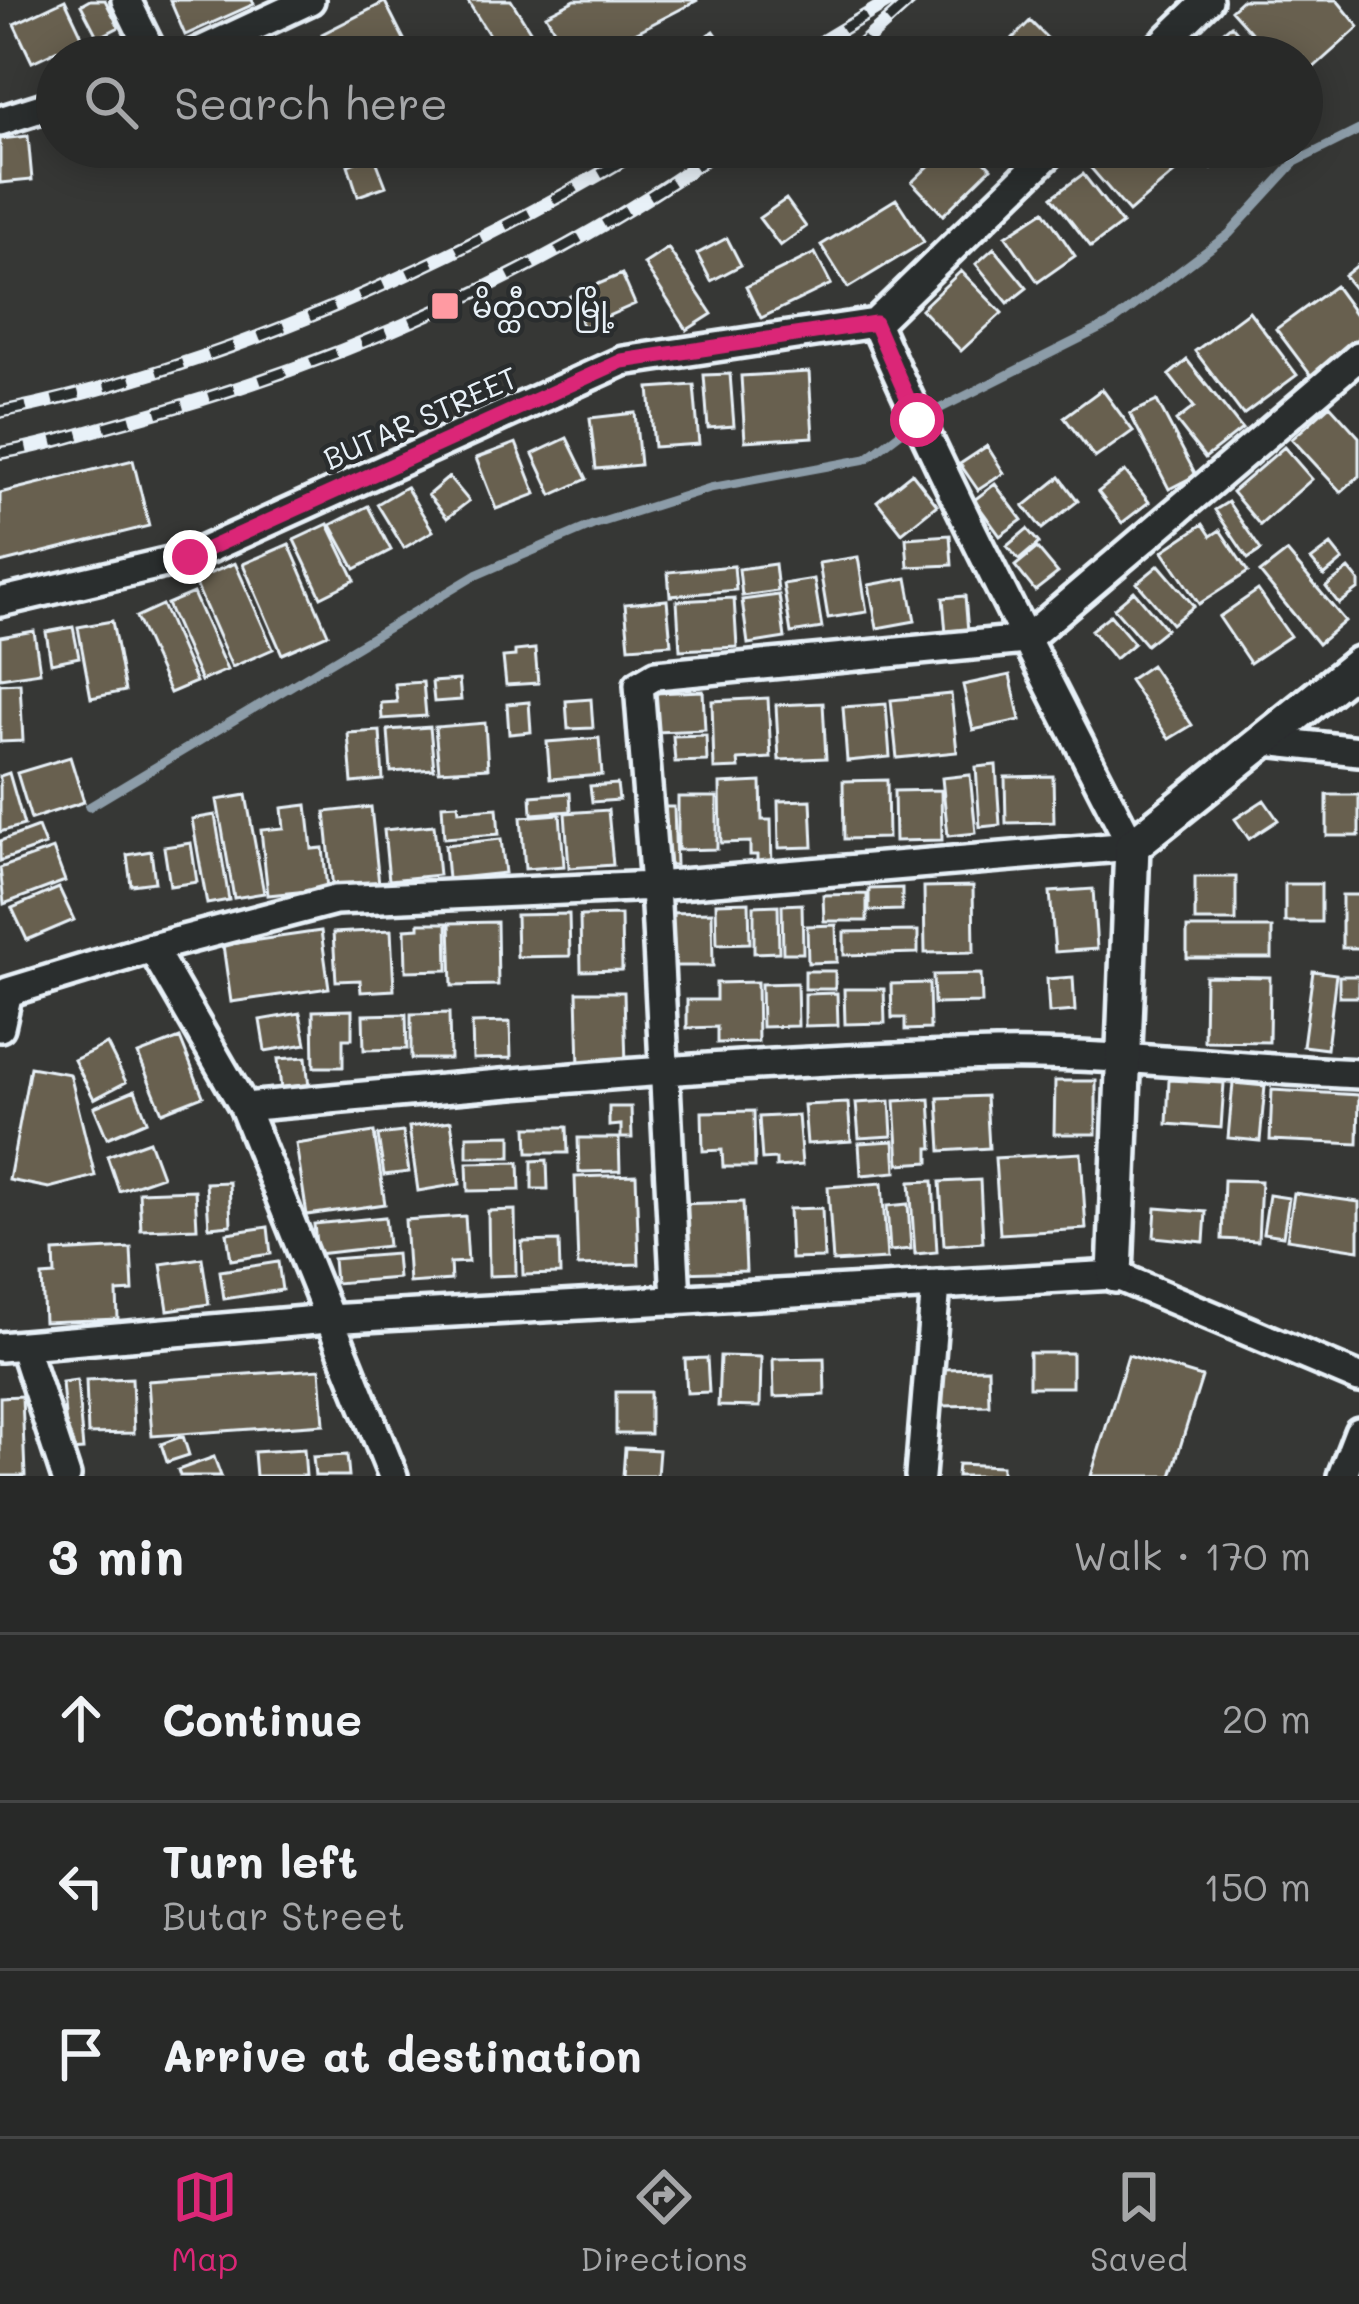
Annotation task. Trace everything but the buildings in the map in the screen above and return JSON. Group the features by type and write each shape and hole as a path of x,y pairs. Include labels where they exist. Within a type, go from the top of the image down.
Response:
{"street":[{"path":"126,0 144,36"},
{"path":"233,36 310,0"},
{"path":"1171,36 1208,0"},
{"path":"0,121 36,110"},
{"path":"1034,168 875,323 1025,640 1132,846 1115,1275"},
{"name":"BUTAR STREET","path":"0,602 190,557 622,361 875,323"},
{"path":"676,1300 655,886 639,685 656,675 1025,640 1359,356"},
{"path":"8,992 335,900 655,886 1132,846 1359,664"},
{"path":"1266,741 1359,751"},
{"path":"152,948 244,1106 393,1476"},
{"path":"0,964 8,992 0,1027"},
{"path":"244,1106 664,1071 996,1055 1124,1056 1359,1074"},
{"path":"66,1476 12,1347 328,1319 1115,1275 1359,1378"},
{"path":"920,1476 937,1286"},
{"path":"1342,1476 1359,1432"}],"waterway":[{"path":"1323,148 1359,130"},
{"path":"89,807 476,575 593,525 710,488 866,459 917,420 1113,322 1229,234 1290,168"}],"railway":[{"path":"831,36 891,0"},
{"path":"871,36 911,0"},
{"path":"0,412 167,368 334,306 495,231 610,168"},
{"path":"0,453 211,397 364,341 514,273 692,168"}],"place":[{"name":"မိတ္ထီလာမြို့","path":"445,306"}],"route":[{"path":"190,557 622,361 875,323 917,420"}]}
